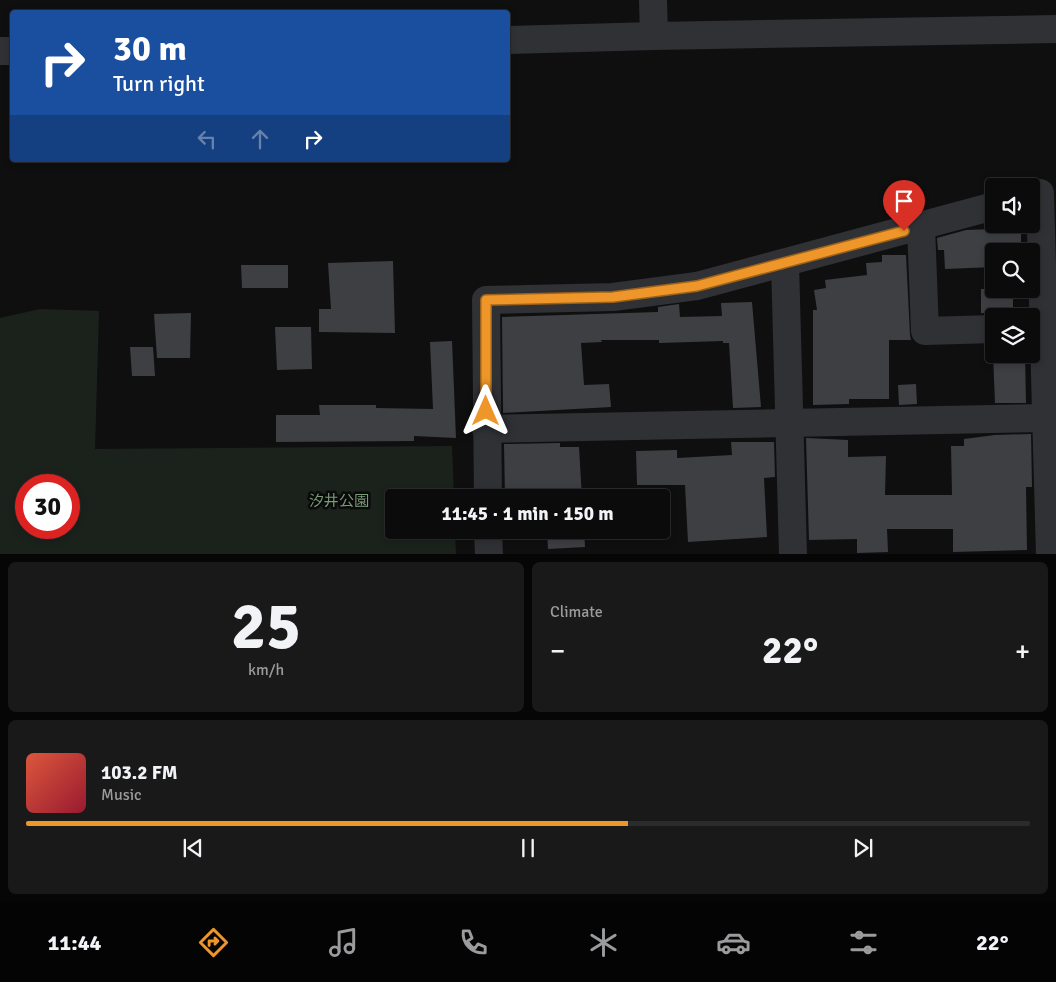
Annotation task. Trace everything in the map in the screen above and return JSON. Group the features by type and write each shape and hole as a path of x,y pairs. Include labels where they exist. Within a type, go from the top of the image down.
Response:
{"street":[{"path":"653,0 654,36"},
{"path":"510,40 1056,29"},
{"path":"1038,308 1042,192"},
{"path":"488,489 486,300 613,297 697,286 785,264 985,208"},
{"path":"921,226 925,331 985,329"},
{"path":"785,264 793,554"},
{"path":"1040,358 1046,418 1050,554"},
{"path":"486,429 1046,418"},
{"path":"488,539 489,554"}],"green space":[{"name":"汐井公園","path":"40,309 99,311 95,449 452,446 454,489 385,489 385,539 455,539 456,554 0,554 0,318"}],"building":[{"path":"985,229 985,233 1021,233 1021,243 985,243 985,267 945,269 944,250 938,250 937,238 966,230"},
{"path":"882,255 906,255 911,340 889,340 889,399 849,399 849,404 813,405 813,310 817,310 814,290 826,288 825,280 867,275 866,263 882,262"},
{"path":"393,261 395,333 319,332 319,309 331,309 328,263"},
{"path":"241,265 288,265 288,288 242,288"},
{"path":"981,289 985,289 985,298 1013,298 1013,308 985,308 985,313 981,313"},
{"path":"752,302 761,407 733,408 729,343 723,343 723,341 659,343 659,340 601,340 602,342 581,343 584,385 609,384 611,407 503,413 502,317 658,312 658,307 679,304 680,317 722,316 721,303"},
{"path":"191,313 190,358 157,358 154,314"},
{"path":"275,327 311,327 312,369 277,370"},
{"path":"452,341 456,438 414,436 414,441 276,442 276,415 320,415 319,405 376,405 376,408 433,409 430,342"},
{"path":"130,347 153,347 155,376 132,376"},
{"path":"993,363 1025,363 1026,403 995,403"},
{"path":"916,384 917,404 899,405 898,385"},
{"path":"1031,434 1032,487 1026,487 1027,550 953,552 953,529 887,529 888,552 857,553 857,539 809,540 806,438 848,440 848,457 886,456 885,495 952,495 951,446 964,446 964,439 995,435"},
{"path":"731,442 774,442 775,477 764,478 767,537 688,542 685,485 637,485 636,451 677,450 677,458 732,455"},
{"path":"560,443 560,447 579,447 581,489 505,489 504,444"},
{"path":"547,539 585,539 585,547 548,549"}],"route":[{"path":"486,411 486,300 613,297 697,286 904,231"}]}
